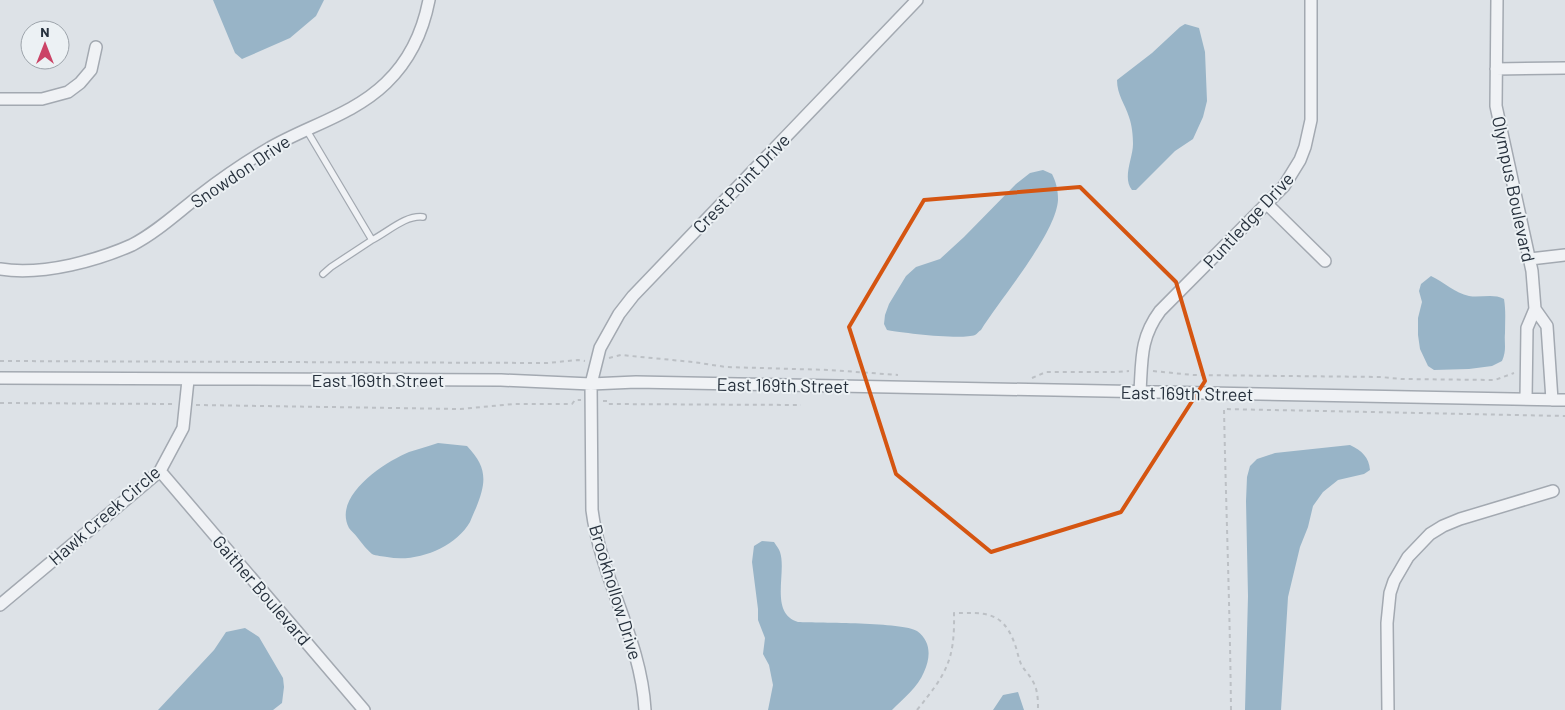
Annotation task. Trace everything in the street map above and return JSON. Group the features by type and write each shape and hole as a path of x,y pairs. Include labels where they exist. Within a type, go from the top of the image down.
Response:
{"street":[{"name":"Snowdon Drive","path":"0,269 29,271 62,267 101,258 133,244 157,230 228,175 268,149 360,104 387,82 402,65 423,23 429,0"},
{"name":"Crest Point Drive","path":"591,384 600,348 619,314 633,296 917,0"},
{"name":"Puntledge Drive","path":"1140,392 1144,343 1147,332 1160,310 1267,204 1293,173 1300,160 1309,133 1311,120 1311,0"},
{"name":"Olympus Boulevard","path":"1496,0 1496,106 1530,259 1535,309 1527,328 1526,400"},
{"path":"0,99 42,99 68,92 80,83 91,70 96,47"},
{"path":"1496,69 1565,68"},
{"path":"1267,204 1325,261"},
{"path":"1530,259 1565,256"},
{"name":"Olympus Boulevard","path":"1535,309 1547,326 1552,400"},
{"name":"East 169th Street","path":"0,378 501,380 591,384 636,382 1565,400"},
{"name":"Hawk Creek Circle","path":"0,605 160,471 183,428 188,380"},
{"name":"Brookhollow Drive","path":"591,384 591,505 594,530 601,555 634,645 644,692 645,710"},
{"name":"Gaither Boulevard","path":"160,471 364,710"},
{"path":"1388,710 1387,623 1390,593 1394,581 1408,557 1430,534 1443,526 1460,519 1553,491"}],"lane":[{"path":"306,129 372,240"},
{"path":"323,274 405,220 415,216 423,217"}],"path":[{"path":"0,362 547,363 578,360 597,361 621,356 694,362 726,367 830,370 905,375"},
{"path":"1030,379 1046,372 1141,370 1193,375 1381,377 1401,380 1495,380 1513,373 1526,375"},
{"path":"0,403 460,409 514,404 572,404 575,400 607,401 608,404 801,405"},
{"path":"1231,710 1224,409 1565,416"},
{"path":"917,710 941,680 950,659 955,639 954,614 985,613 996,618 1010,632 1020,662 1035,684 1038,696 1038,710"}],"highlighted area":[{"path":"1080,187 1176,282 1205,381 1121,512 991,552 896,474 849,327 924,200"}],"water":[{"path":"213,0 324,0 316,16 290,38 242,59 235,53"},
{"path":"1185,24 1199,28 1205,52 1207,101 1203,117 1193,139 1175,151 1136,190 1132,190 1129,185 1128,174 1133,150 1132,130 1118,90 1117,80"},
{"path":"1043,170 1052,174 1056,183 1058,200 1055,214 1038,248 981,330 975,335 958,337 887,330 884,324 885,315 889,304 906,276 916,267 940,259 1016,184 1030,173"},
{"path":"1431,276 1464,295 1496,296 1504,299 1505,347 1502,361 1492,366 1469,369 1434,370 1428,366 1420,349 1418,318 1422,302 1419,291 1421,284"},
{"path":"438,443 467,446 482,468 482,490 470,522 455,539 445,546 422,555 398,558 372,554 349,528 346,516 348,504 354,493 375,472 387,464 409,452"},
{"path":"1350,445 1364,455 1370,470 1364,474 1338,480 1323,492 1313,506 1308,527 1300,547 1288,597 1281,710 1245,710 1248,596 1246,501 1247,477 1250,466 1257,459 1275,453"},
{"path":"762,541 774,542 780,552 782,561 781,601 789,617 798,622 895,626 909,628 922,635 927,644 929,655 926,666 914,688 892,710 768,710 773,685 769,665 763,654 765,638 758,620 752,562 754,546"},
{"path":"245,628 259,637 283,678 282,703 273,710 158,710 214,650 226,632"},
{"path":"1018,692 1024,710 993,710 1003,695"}]}
